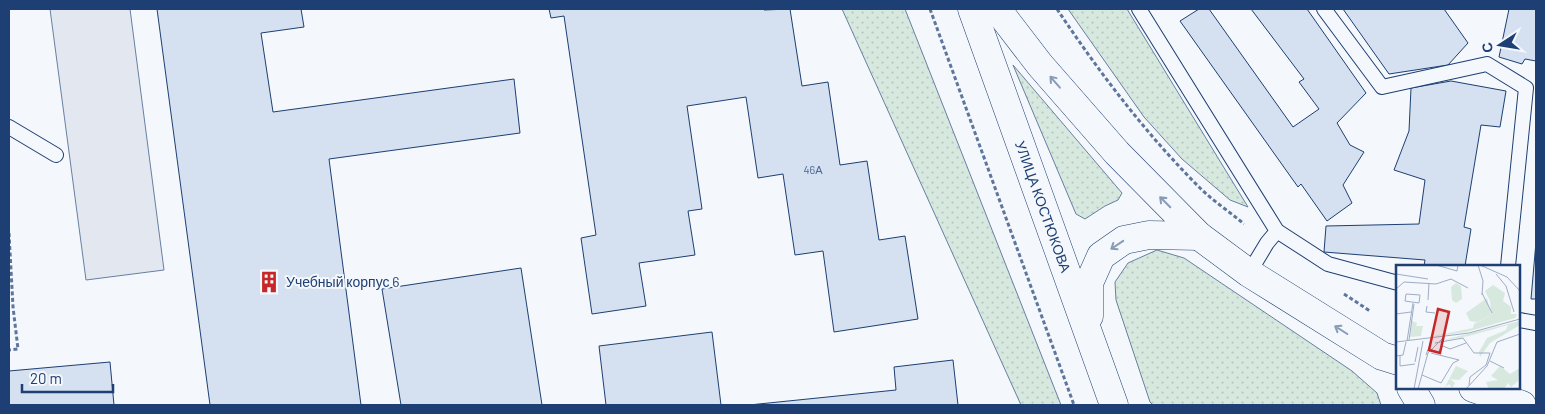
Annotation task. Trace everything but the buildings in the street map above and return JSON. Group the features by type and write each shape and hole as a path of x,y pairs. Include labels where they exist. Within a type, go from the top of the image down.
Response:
{"main road":[{"name":"УЛИЦА КОСТЮКОВА","path":"972,9 1115,402"},
{"path":"997,9 1040,65 1117,153 1199,236 1249,273 1392,363"},
{"path":"1089,332 1089,283 1101,256 1124,240 1149,235 1199,236"},
{"path":"1412,389 1421,405"},
{"path":"1476,389 1522,405"}],"lane":[{"path":"1139,9 1277,231 1328,264 1396,282"},
{"path":"1324,9 1382,87 1487,64 1526,88 1508,265"},
{"path":"9,127 56,155"},
{"path":"1249,273 1267,243 1277,231"},
{"path":"1520,320 1536,323"}],"path":[{"path":"930,9 1074,405"},
{"path":"1057,9 1078,41 1151,136 1202,189 1267,243"},
{"path":"9,233 13,307 18,349 9,350"}],"shaded area":[{"path":"50,9 130,9 164,270 86,280"},
{"path":"842,9 905,9 1061,405 1021,405"},
{"path":"1068,9 1127,9 1248,207 1230,200 1182,159 1144,117"},
{"path":"1013,65 1122,193 1118,200 1085,219 1076,214"},
{"path":"1157,250 1184,258 1352,371 1377,393 1381,405 1153,405 1150,402 1116,300 1115,282 1128,263"}],"place":[{"name":"Учебный корпус 6","path":"269,282"}]}
